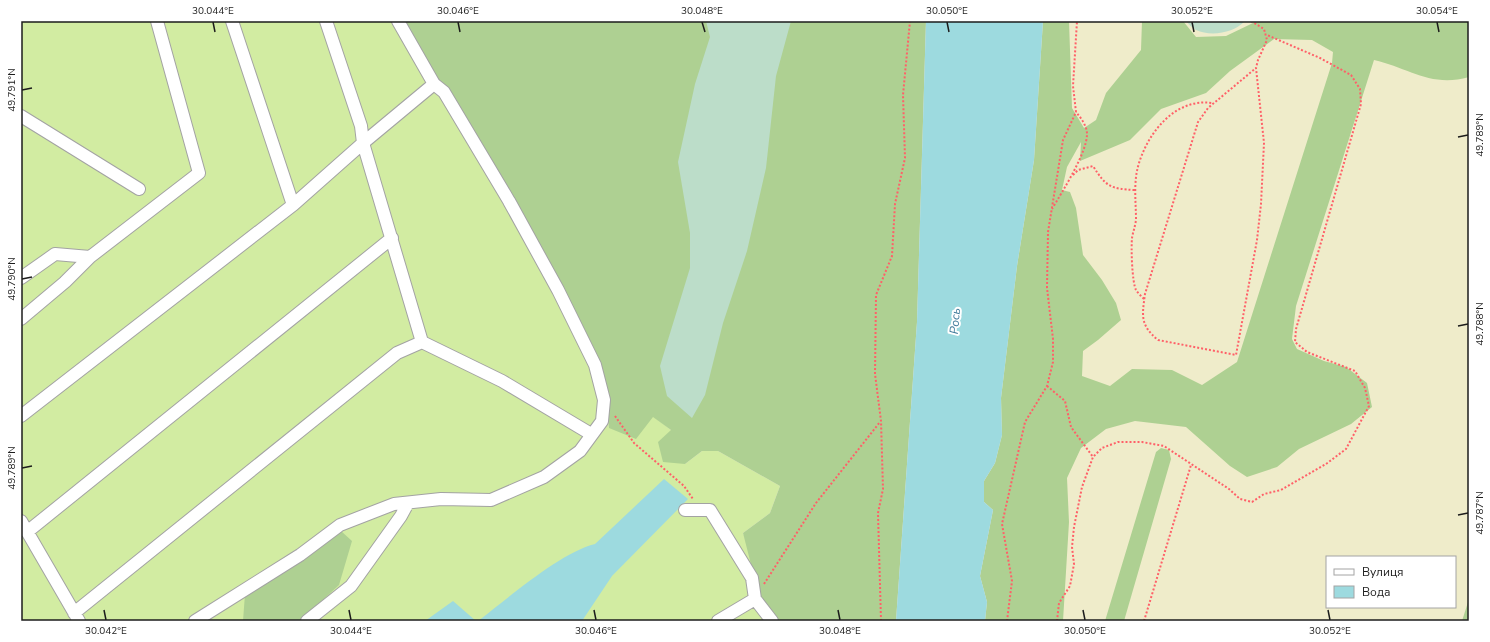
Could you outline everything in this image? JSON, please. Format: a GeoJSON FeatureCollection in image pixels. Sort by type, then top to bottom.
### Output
{"type":"FeatureCollection","features":[{"type":"Feature","properties":{"kind":"street"},"geometry":{"type":"LineString","coordinates":[[21,319],[65,282],[90,257],[199,173],[157,21]]}},
{"type":"Feature","properties":{"kind":"street"},"geometry":{"type":"LineString","coordinates":[[232,21],[293,205]]}},
{"type":"Feature","properties":{"kind":"street"},"geometry":{"type":"LineString","coordinates":[[326,21],[361,126],[363,143],[422,342],[502,381],[591,434]]}},
{"type":"Feature","properties":{"kind":"street"},"geometry":{"type":"LineString","coordinates":[[195,621],[300,555],[340,525],[394,504],[442,499],[491,500],[544,477],[580,451],[602,421],[604,400],[595,365],[558,290],[509,201],[444,92],[434,84],[398,21]]}},
{"type":"Feature","properties":{"kind":"street"},"geometry":{"type":"LineString","coordinates":[[21,416],[293,205],[363,143],[434,84]]}},
{"type":"Feature","properties":{"kind":"street"},"geometry":{"type":"LineString","coordinates":[[21,116],[139,189]]}},
{"type":"Feature","properties":{"kind":"street"},"geometry":{"type":"LineString","coordinates":[[27,532],[392,238]]}},
{"type":"Feature","properties":{"kind":"street"},"geometry":{"type":"LineString","coordinates":[[21,278],[55,254],[90,257]]}},
{"type":"Feature","properties":{"kind":"street"},"geometry":{"type":"LineString","coordinates":[[21,521],[77,617],[397,353],[422,342]]}},
{"type":"Feature","properties":{"kind":"street"},"geometry":{"type":"LineString","coordinates":[[308,621],[351,586],[401,516],[408,503]]}},
{"type":"Feature","properties":{"kind":"street"},"geometry":{"type":"LineString","coordinates":[[685,510],[710,510],[752,578],[755,599],[772,621]]}},
{"type":"Feature","properties":{"kind":"street"},"geometry":{"type":"LineString","coordinates":[[718,621],[755,599]]}},
{"type":"Feature","properties":{"kind":"path"},"geometry":{"type":"LineString","coordinates":[[881,621],[878,513],[883,489],[881,421],[875,374],[876,295],[892,256],[895,204],[905,158],[903,95],[910,21]]}},
{"type":"Feature","properties":{"kind":"path"},"geometry":{"type":"LineString","coordinates":[[1007,621],[1012,581],[1002,524],[1026,422],[1047,386],[1053,362],[1053,339],[1047,288],[1048,232],[1063,140],[1076,112],[1073,86],[1077,21]]}},
{"type":"Feature","properties":{"kind":"path"},"geometry":{"type":"LineString","coordinates":[[1251,21],[1264,30],[1268,40],[1258,60],[1256,68],[1264,143],[1261,204],[1257,240],[1236,356],[1158,340],[1149,332],[1143,322],[1144,300],[1198,122],[1208,108],[1256,68]]}},
{"type":"Feature","properties":{"kind":"path"},"geometry":{"type":"LineString","coordinates":[[1057,621],[1059,602],[1070,586],[1074,564],[1072,547],[1074,527],[1082,487],[1093,457],[1102,448],[1118,442],[1142,442],[1164,446],[1229,489],[1240,499],[1252,502],[1264,494],[1281,490],[1326,464],[1346,449],[1369,406],[1365,388],[1355,371],[1307,352],[1295,342],[1296,329],[1361,104],[1360,89],[1352,75],[1320,58],[1267,35]]}},
{"type":"Feature","properties":{"kind":"path"},"geometry":{"type":"LineString","coordinates":[[1144,300],[1136,289],[1132,258],[1132,238],[1136,222],[1135,190],[1139,163],[1154,132],[1171,114],[1186,105],[1200,102],[1214,104]]}},
{"type":"Feature","properties":{"kind":"path"},"geometry":{"type":"LineString","coordinates":[[1051,211],[1072,176],[1083,151],[1087,133],[1083,120],[1076,112]]}},
{"type":"Feature","properties":{"kind":"path"},"geometry":{"type":"LineString","coordinates":[[1072,176],[1078,170],[1093,166],[1109,185],[1119,190],[1135,190]]}},
{"type":"Feature","properties":{"kind":"path"},"geometry":{"type":"LineString","coordinates":[[1047,386],[1065,401],[1071,427],[1093,457]]}},
{"type":"Feature","properties":{"kind":"path"},"geometry":{"type":"LineString","coordinates":[[604,400],[634,443],[684,486],[701,510]]}},
{"type":"Feature","properties":{"kind":"path"},"geometry":{"type":"LineString","coordinates":[[755,599],[816,503],[881,421]]}},
{"type":"Feature","properties":{"kind":"path"},"geometry":{"type":"LineString","coordinates":[[1144,621],[1191,465]]}},
{"type":"Feature","properties":{"kind":"shaded area"},"geometry":{"type":"Polygon","coordinates":[[[1043,21],[1469,21],[1469,621],[985,621],[1001,398],[1017,266],[1034,160],[1043,21]]]}},
{"type":"Feature","properties":{"kind":"green space"},"geometry":{"type":"Polygon","coordinates":[[[21,21],[403,21],[602,367],[609,428],[653,416],[671,430],[685,464],[702,451],[718,451],[780,486],[770,513],[743,533],[776,621],[21,621],[21,21]]]}},
{"type":"Feature","properties":{"kind":"green space"},"geometry":{"type":"Polygon","coordinates":[[[403,21],[926,21],[917,322],[896,621],[776,621],[758,592],[743,533],[770,513],[780,486],[718,451],[702,451],[685,464],[663,462],[658,442],[671,430],[653,417],[636,439],[609,428],[602,367],[403,21]]]}},
{"type":"Feature","properties":{"kind":"green space"},"geometry":{"type":"Polygon","coordinates":[[[706,21],[791,21],[776,76],[766,168],[747,251],[723,323],[705,395],[692,418],[667,396],[660,366],[690,268],[690,233],[678,162],[695,84],[710,37],[706,21]]]}},
{"type":"Feature","properties":{"kind":"green space"},"geometry":{"type":"Polygon","coordinates":[[[1043,21],[1069,21],[1072,108],[1084,128],[1096,120],[1106,93],[1141,50],[1142,21],[1183,21],[1196,37],[1226,36],[1253,23],[1254,21],[1469,21],[1469,77],[1455,80],[1431,79],[1387,63],[1374,60],[1296,306],[1292,339],[1297,349],[1324,361],[1346,367],[1367,383],[1372,407],[1351,424],[1299,449],[1277,467],[1247,477],[1230,466],[1186,427],[1135,421],[1106,429],[1081,448],[1067,478],[1069,522],[1063,621],[985,621],[987,602],[980,576],[993,510],[984,502],[984,481],[995,463],[1002,435],[1001,398],[1017,266],[1034,160],[1043,21]],[[1274,39],[1230,71],[1206,93],[1161,109],[1130,140],[1080,161],[1081,142],[1067,167],[1062,190],[1070,192],[1076,208],[1083,255],[1102,280],[1116,303],[1121,320],[1083,351],[1082,376],[1110,386],[1132,369],[1172,370],[1202,385],[1237,362],[1332,63],[1333,52],[1312,40],[1274,39]]]}},
{"type":"Feature","properties":{"kind":"green space"},"geometry":{"type":"Polygon","coordinates":[[[1186,21],[1245,21],[1229,31],[1222,33],[1208,33],[1196,30],[1186,21]]]}},
{"type":"Feature","properties":{"kind":"green space"},"geometry":{"type":"Polygon","coordinates":[[[1161,448],[1169,450],[1171,459],[1124,621],[1105,621],[1156,452],[1161,448]]]}},
{"type":"Feature","properties":{"kind":"green space"},"geometry":{"type":"Polygon","coordinates":[[[341,531],[352,541],[339,585],[300,621],[243,621],[245,594],[341,531]]]}},
{"type":"Feature","properties":{"kind":"green space"},"geometry":{"type":"Polygon","coordinates":[[[1469,599],[1469,621],[1462,621],[1469,599]]]}},
{"type":"Feature","properties":{"kind":"water","name":"Рось"},"geometry":{"type":"Polygon","coordinates":[[[926,21],[1043,21],[1034,160],[1017,266],[1001,398],[1002,435],[995,463],[984,481],[984,502],[993,510],[980,576],[987,602],[985,621],[896,621],[917,322],[926,21]]]}},
{"type":"Feature","properties":{"kind":"water"},"geometry":{"type":"Polygon","coordinates":[[[664,479],[688,499],[612,576],[582,621],[478,621],[535,577],[566,556],[595,544],[664,479]]]}},
{"type":"Feature","properties":{"kind":"water"},"geometry":{"type":"Polygon","coordinates":[[[453,601],[476,621],[425,621],[453,601]]]}}]}
